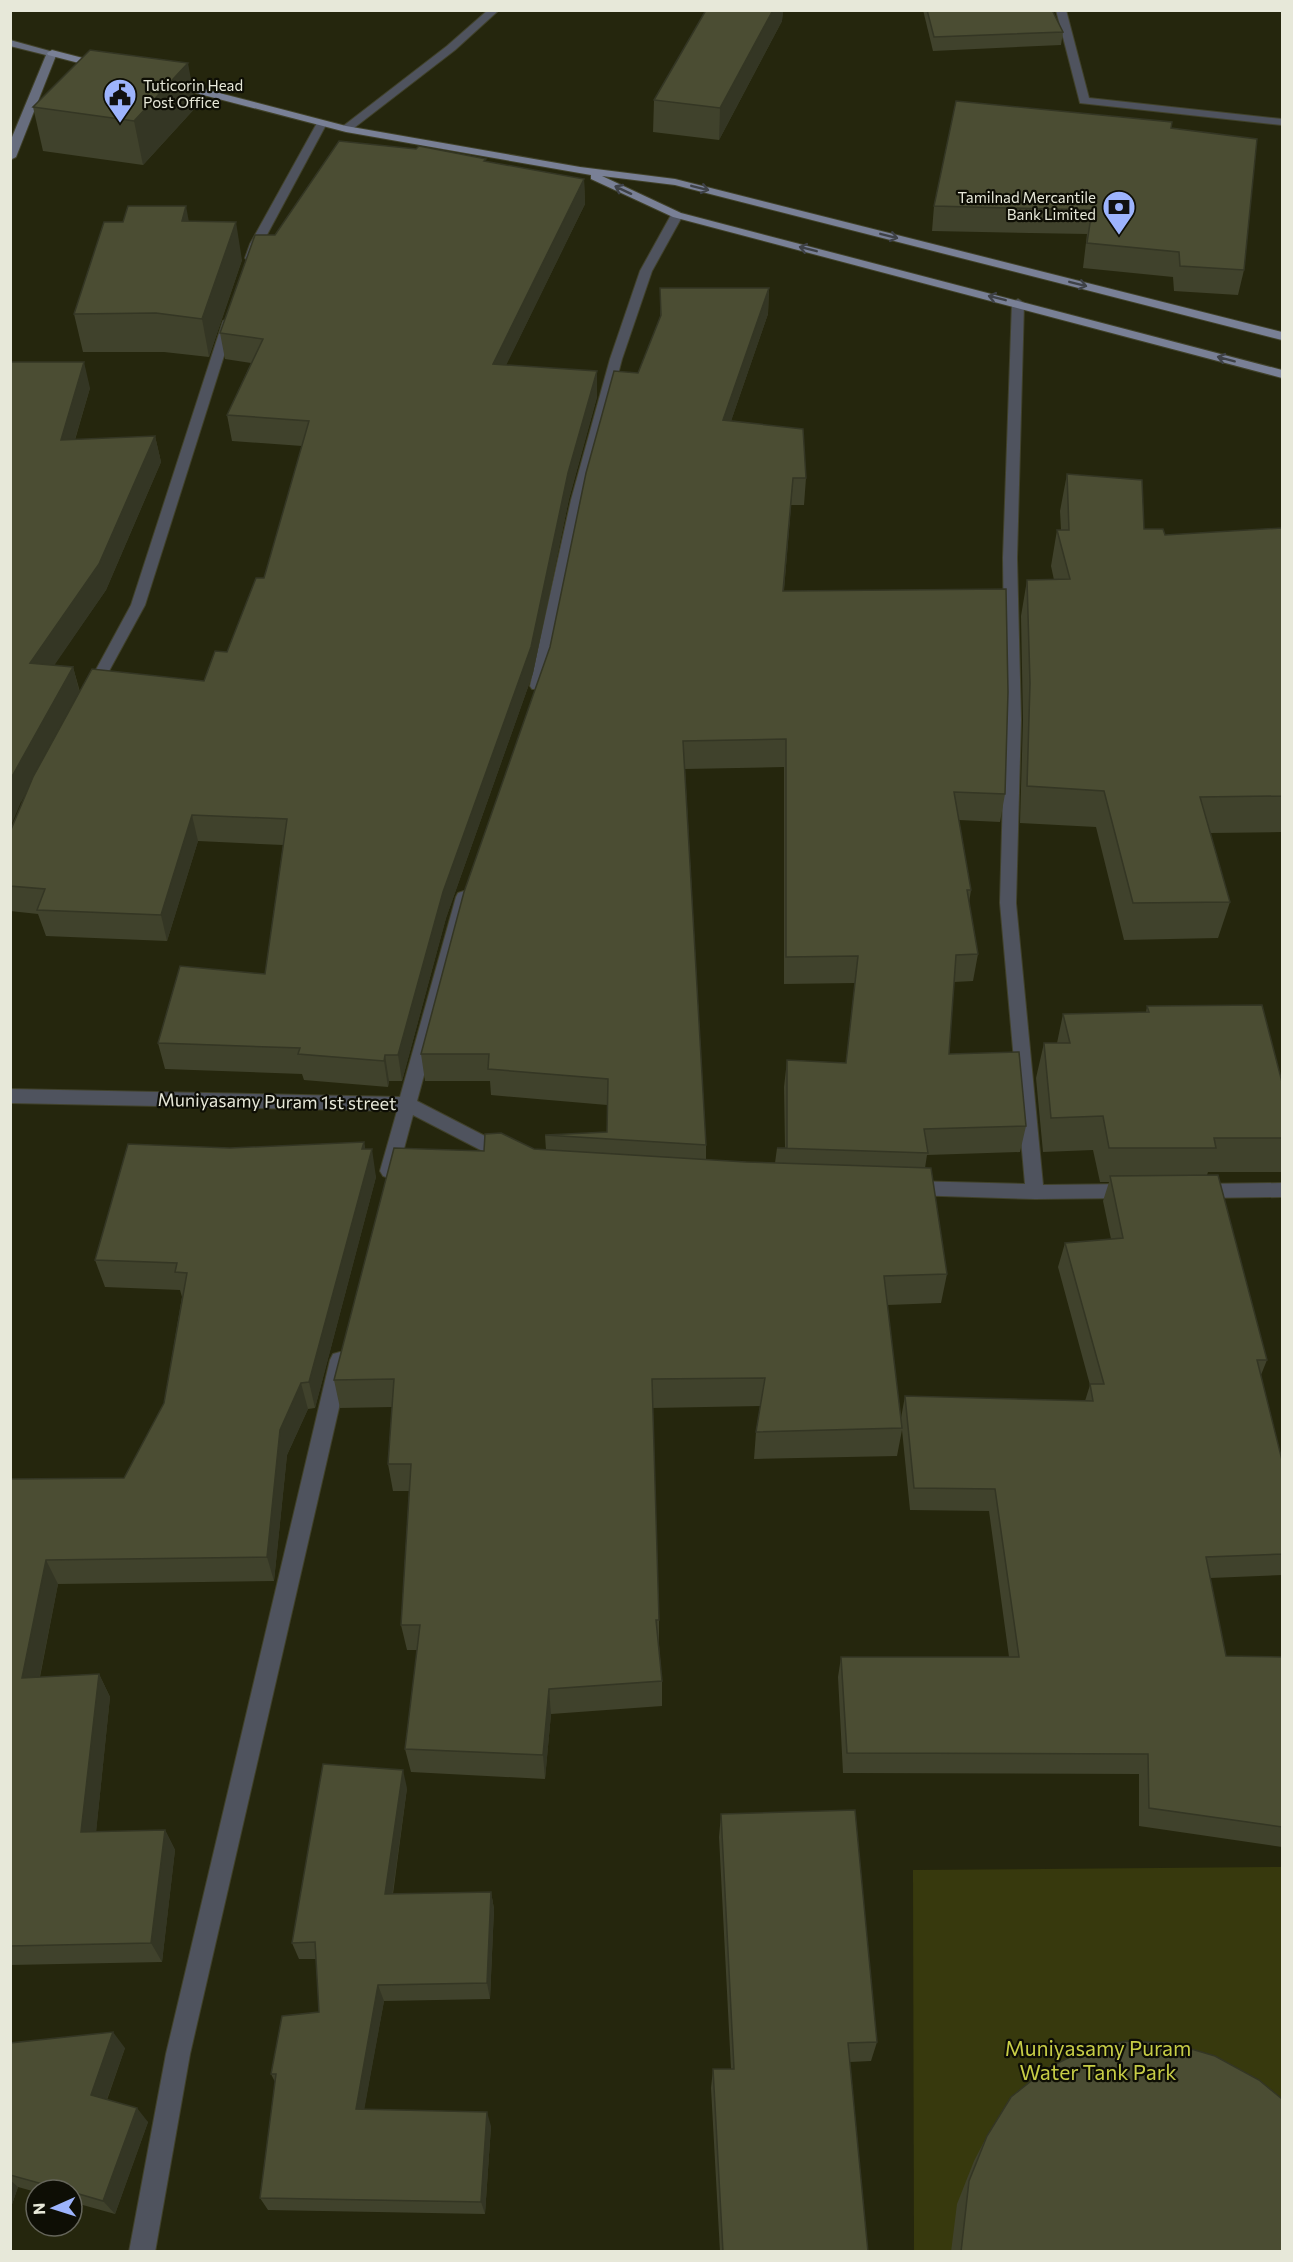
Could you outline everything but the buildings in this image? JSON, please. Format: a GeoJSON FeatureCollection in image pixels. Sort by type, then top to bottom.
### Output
{"type":"FeatureCollection","features":[{"type":"Feature","properties":{"kind":"main road"},"geometry":{"type":"LineString","coordinates":[[10,43],[119,70]]}},
{"type":"Feature","properties":{"kind":"main road"},"geometry":{"type":"LineString","coordinates":[[10,157],[52,52]]}},
{"type":"Feature","properties":{"kind":"main road"},"geometry":{"type":"LineString","coordinates":[[153,79],[346,129],[580,170],[675,182],[1282,336]]}},
{"type":"Feature","properties":{"kind":"main road"},"geometry":{"type":"LineString","coordinates":[[580,170],[677,215],[1282,374]]}},
{"type":"Feature","properties":{"kind":"street"},"geometry":{"type":"LineString","coordinates":[[346,129],[451,48],[494,10]]}},
{"type":"Feature","properties":{"kind":"street"},"geometry":{"type":"LineString","coordinates":[[1060,10],[1084,101],[1282,122]]}},
{"type":"Feature","properties":{"kind":"street"},"geometry":{"type":"LineString","coordinates":[[245,276],[256,244],[322,123]]}},
{"type":"Feature","properties":{"kind":"street"},"geometry":{"type":"LineString","coordinates":[[534,697],[542,674],[578,501],[616,359],[646,271],[677,215]]}},
{"type":"Feature","properties":{"kind":"street"},"geometry":{"type":"LineString","coordinates":[[1018,303],[1010,558],[1013,720],[1008,903],[1035,1192]]}},
{"type":"Feature","properties":{"kind":"street"},"geometry":{"type":"LineString","coordinates":[[87,699],[138,605],[197,415],[234,308]]}},
{"type":"Feature","properties":{"kind":"street"},"geometry":{"type":"LineString","coordinates":[[383,1195],[456,920],[468,886]]}},
{"type":"Feature","properties":{"kind":"street","name":"Muniyasamy Puram 1st street"},"geometry":{"type":"LineString","coordinates":[[10,1096],[406,1104],[526,1165]]}},
{"type":"Feature","properties":{"kind":"street"},"geometry":{"type":"LineString","coordinates":[[887,1187],[1035,1192],[1141,1191]]}},
{"type":"Feature","properties":{"kind":"street"},"geometry":{"type":"LineString","coordinates":[[1176,1191],[1282,1190]]}},
{"type":"Feature","properties":{"kind":"street"},"geometry":{"type":"LineString","coordinates":[[142,2252],[178,2054],[321,1435],[345,1343]]}},
{"type":"Feature","properties":{"kind":"green space","name":"Muniyasamy Puram Water Tank Park"},"geometry":{"type":"Polygon","coordinates":[[[1282,1867],[1282,2251],[914,2251],[913,1870],[1282,1867]]]}},
{"type":"Feature","properties":{"kind":"place","name":"Tuticorin Head Post Office"},"geometry":{"type":"Point","coordinates":[120,124]}},
{"type":"Feature","properties":{"kind":"place","name":"Tamilnad Mercantile Bank Limited"},"geometry":{"type":"Point","coordinates":[1119,236]}}]}
